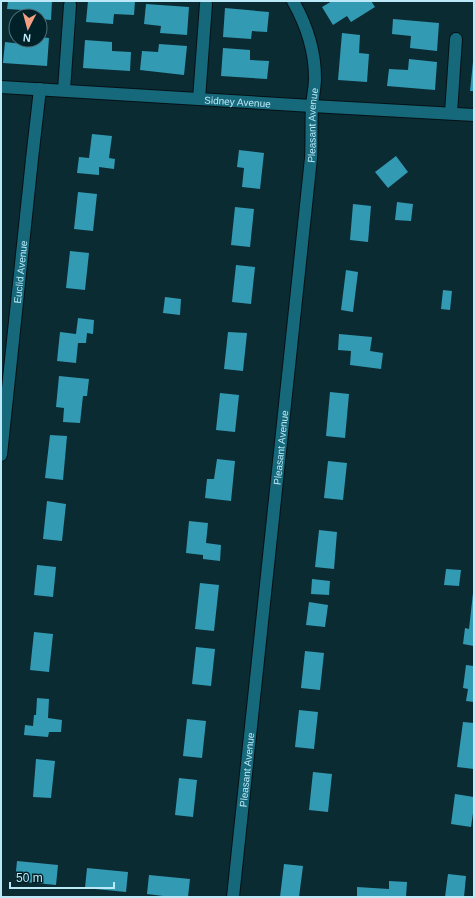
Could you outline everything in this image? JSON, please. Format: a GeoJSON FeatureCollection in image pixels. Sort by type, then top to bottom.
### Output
{"type":"FeatureCollection","features":[{"type":"Feature","properties":{"kind":"street","name":"Pleasant Avenue"},"geometry":{"type":"LineString","coordinates":[[233,897],[311,158],[312,106],[315,78],[313,56],[306,28],[293,1]]}},
{"type":"Feature","properties":{"kind":"street"},"geometry":{"type":"LineString","coordinates":[[199,99],[206,4]]}},
{"type":"Feature","properties":{"kind":"street"},"geometry":{"type":"LineString","coordinates":[[64,90],[70,5]]}},
{"type":"Feature","properties":{"kind":"street"},"geometry":{"type":"LineString","coordinates":[[451,113],[456,39]]}},
{"type":"Feature","properties":{"kind":"street","name":"Sidney Avenue"},"geometry":{"type":"LineString","coordinates":[[1,86],[312,106],[474,114]]}},
{"type":"Feature","properties":{"kind":"street","name":"Euclid Avenue"},"geometry":{"type":"LineString","coordinates":[[1,455],[40,89]]}},
{"type":"Feature","properties":{"kind":"building"},"geometry":{"type":"Polygon","coordinates":[[[8,1],[52,1],[51,20],[48,20],[48,8],[7,9],[8,1]]]}},
{"type":"Feature","properties":{"kind":"building"},"geometry":{"type":"Polygon","coordinates":[[[88,1],[135,1],[134,15],[114,14],[113,24],[86,22],[88,1]]]}},
{"type":"Feature","properties":{"kind":"building"},"geometry":{"type":"Polygon","coordinates":[[[332,1],[371,1],[375,7],[351,22],[347,16],[333,25],[322,7],[332,1]]]}},
{"type":"Feature","properties":{"kind":"building"},"geometry":{"type":"Polygon","coordinates":[[[146,4],[189,7],[187,35],[160,33],[161,26],[144,24],[146,4]]]}},
{"type":"Feature","properties":{"kind":"building"},"geometry":{"type":"Polygon","coordinates":[[[225,8],[269,12],[267,32],[252,31],[251,39],[223,37],[225,8]]]}},
{"type":"Feature","properties":{"kind":"building"},"geometry":{"type":"Polygon","coordinates":[[[393,19],[439,23],[437,51],[410,48],[411,36],[392,34],[393,19]]]}},
{"type":"Feature","properties":{"kind":"building"},"geometry":{"type":"Polygon","coordinates":[[[342,33],[360,35],[359,53],[369,54],[367,82],[338,80],[342,33]]]}},
{"type":"Feature","properties":{"kind":"building"},"geometry":{"type":"Polygon","coordinates":[[[49,38],[47,66],[3,63],[5,42],[8,42],[8,48],[48,48],[49,38]]]}},
{"type":"Feature","properties":{"kind":"building"},"geometry":{"type":"Polygon","coordinates":[[[85,40],[112,42],[112,51],[131,52],[130,71],[83,68],[85,40]]]}},
{"type":"Feature","properties":{"kind":"building"},"geometry":{"type":"Polygon","coordinates":[[[159,44],[187,46],[184,75],[140,70],[142,51],[158,52],[159,44]]]}},
{"type":"Feature","properties":{"kind":"building"},"geometry":{"type":"Polygon","coordinates":[[[223,48],[250,50],[250,60],[269,61],[267,79],[221,76],[223,48]]]}},
{"type":"Feature","properties":{"kind":"building"},"geometry":{"type":"Polygon","coordinates":[[[409,59],[437,62],[435,90],[387,86],[389,69],[408,70],[409,59]]]}},
{"type":"Feature","properties":{"kind":"building"},"geometry":{"type":"Polygon","coordinates":[[[473,62],[474,91],[470,91],[473,62]]]}},
{"type":"Feature","properties":{"kind":"building"},"geometry":{"type":"Polygon","coordinates":[[[92,134],[112,136],[109,158],[115,159],[114,169],[99,167],[99,175],[77,173],[79,157],[89,158],[92,134]]]}},
{"type":"Feature","properties":{"kind":"building"},"geometry":{"type":"Polygon","coordinates":[[[239,150],[264,153],[260,189],[242,187],[244,168],[237,167],[239,150]]]}},
{"type":"Feature","properties":{"kind":"building"},"geometry":{"type":"Polygon","coordinates":[[[396,156],[408,172],[388,188],[375,172],[396,156]]]}},
{"type":"Feature","properties":{"kind":"building"},"geometry":{"type":"Polygon","coordinates":[[[78,192],[97,194],[93,231],[74,229],[78,192]]]}},
{"type":"Feature","properties":{"kind":"building"},"geometry":{"type":"Polygon","coordinates":[[[397,202],[413,204],[411,221],[395,220],[397,202]]]}},
{"type":"Feature","properties":{"kind":"building"},"geometry":{"type":"Polygon","coordinates":[[[353,204],[371,206],[368,242],[350,240],[353,204]]]}},
{"type":"Feature","properties":{"kind":"building"},"geometry":{"type":"Polygon","coordinates":[[[235,207],[254,209],[250,247],[231,245],[235,207]]]}},
{"type":"Feature","properties":{"kind":"building"},"geometry":{"type":"Polygon","coordinates":[[[70,251],[89,253],[85,290],[66,288],[70,251]]]}},
{"type":"Feature","properties":{"kind":"building"},"geometry":{"type":"Polygon","coordinates":[[[236,265],[255,267],[251,304],[232,302],[236,265]]]}},
{"type":"Feature","properties":{"kind":"building"},"geometry":{"type":"Polygon","coordinates":[[[346,270],[358,272],[353,312],[341,310],[346,270]]]}},
{"type":"Feature","properties":{"kind":"building"},"geometry":{"type":"Polygon","coordinates":[[[443,290],[452,291],[450,310],[441,309],[443,290]]]}},
{"type":"Feature","properties":{"kind":"building"},"geometry":{"type":"Polygon","coordinates":[[[165,297],[181,299],[180,315],[163,313],[165,297]]]}},
{"type":"Feature","properties":{"kind":"building"},"geometry":{"type":"Polygon","coordinates":[[[78,318],[94,320],[93,334],[87,333],[86,343],[78,343],[76,363],[57,361],[60,332],[76,334],[78,318]]]}},
{"type":"Feature","properties":{"kind":"building"},"geometry":{"type":"Polygon","coordinates":[[[228,332],[247,333],[243,371],[224,369],[228,332]]]}},
{"type":"Feature","properties":{"kind":"building"},"geometry":{"type":"Polygon","coordinates":[[[339,334],[372,337],[370,351],[383,353],[381,369],[350,365],[351,351],[338,350],[339,334]]]}},
{"type":"Feature","properties":{"kind":"building"},"geometry":{"type":"Polygon","coordinates":[[[59,376],[89,379],[87,396],[83,396],[80,423],[63,422],[64,408],[56,407],[59,376]]]}},
{"type":"Feature","properties":{"kind":"building"},"geometry":{"type":"Polygon","coordinates":[[[330,392],[349,394],[345,438],[326,436],[330,392]]]}},
{"type":"Feature","properties":{"kind":"building"},"geometry":{"type":"Polygon","coordinates":[[[220,393],[239,395],[235,432],[216,430],[220,393]]]}},
{"type":"Feature","properties":{"kind":"building"},"geometry":{"type":"Polygon","coordinates":[[[50,435],[67,436],[63,480],[45,478],[50,435]]]}},
{"type":"Feature","properties":{"kind":"building"},"geometry":{"type":"Polygon","coordinates":[[[217,459],[235,461],[231,501],[205,498],[207,479],[214,479],[217,459]]]}},
{"type":"Feature","properties":{"kind":"building"},"geometry":{"type":"Polygon","coordinates":[[[328,461],[347,463],[343,500],[324,498],[328,461]]]}},
{"type":"Feature","properties":{"kind":"building"},"geometry":{"type":"Polygon","coordinates":[[[47,501],[66,504],[62,541],[43,539],[47,501]]]}},
{"type":"Feature","properties":{"kind":"building"},"geometry":{"type":"Polygon","coordinates":[[[189,521],[208,523],[206,543],[221,545],[220,561],[203,559],[203,555],[186,553],[189,521]]]}},
{"type":"Feature","properties":{"kind":"building"},"geometry":{"type":"Polygon","coordinates":[[[319,530],[337,532],[334,569],[315,567],[319,530]]]}},
{"type":"Feature","properties":{"kind":"building"},"geometry":{"type":"Polygon","coordinates":[[[37,565],[56,567],[53,597],[34,595],[37,565]]]}},
{"type":"Feature","properties":{"kind":"building"},"geometry":{"type":"Polygon","coordinates":[[[446,569],[461,570],[459,586],[444,585],[446,569]]]}},
{"type":"Feature","properties":{"kind":"building"},"geometry":{"type":"Polygon","coordinates":[[[312,579],[330,581],[329,595],[311,594],[312,579]]]}},
{"type":"Feature","properties":{"kind":"building"},"geometry":{"type":"Polygon","coordinates":[[[200,583],[219,585],[214,631],[195,629],[200,583]]]}},
{"type":"Feature","properties":{"kind":"building"},"geometry":{"type":"Polygon","coordinates":[[[473,593],[474,646],[463,644],[465,628],[469,629],[473,593]]]}},
{"type":"Feature","properties":{"kind":"building"},"geometry":{"type":"Polygon","coordinates":[[[309,602],[328,605],[325,627],[306,625],[309,602]]]}},
{"type":"Feature","properties":{"kind":"building"},"geometry":{"type":"Polygon","coordinates":[[[34,632],[53,634],[49,672],[30,670],[34,632]]]}},
{"type":"Feature","properties":{"kind":"building"},"geometry":{"type":"Polygon","coordinates":[[[196,647],[215,649],[211,686],[192,684],[196,647]]]}},
{"type":"Feature","properties":{"kind":"building"},"geometry":{"type":"Polygon","coordinates":[[[305,651],[324,653],[320,690],[301,688],[305,651]]]}},
{"type":"Feature","properties":{"kind":"building"},"geometry":{"type":"Polygon","coordinates":[[[466,665],[474,666],[474,702],[466,701],[468,689],[463,688],[466,665]]]}},
{"type":"Feature","properties":{"kind":"building"},"geometry":{"type":"Polygon","coordinates":[[[37,698],[49,699],[48,718],[62,720],[61,732],[49,732],[48,737],[24,735],[25,725],[33,726],[34,715],[36,715],[37,698]]]}},
{"type":"Feature","properties":{"kind":"building"},"geometry":{"type":"Polygon","coordinates":[[[299,710],[318,712],[314,749],[295,747],[299,710]]]}},
{"type":"Feature","properties":{"kind":"building"},"geometry":{"type":"Polygon","coordinates":[[[187,719],[206,721],[202,758],[183,756],[187,719]]]}},
{"type":"Feature","properties":{"kind":"building"},"geometry":{"type":"Polygon","coordinates":[[[463,722],[474,723],[474,769],[457,767],[463,722]]]}},
{"type":"Feature","properties":{"kind":"building"},"geometry":{"type":"Polygon","coordinates":[[[36,759],[55,761],[51,798],[33,797],[36,759]]]}},
{"type":"Feature","properties":{"kind":"building"},"geometry":{"type":"Polygon","coordinates":[[[313,772],[332,774],[328,812],[309,810],[313,772]]]}},
{"type":"Feature","properties":{"kind":"building"},"geometry":{"type":"Polygon","coordinates":[[[179,778],[197,780],[193,817],[175,815],[179,778]]]}},
{"type":"Feature","properties":{"kind":"building"},"geometry":{"type":"Polygon","coordinates":[[[455,794],[474,797],[471,827],[451,824],[455,794]]]}},
{"type":"Feature","properties":{"kind":"building"},"geometry":{"type":"Polygon","coordinates":[[[17,861],[58,865],[56,885],[15,881],[17,861]]]}},
{"type":"Feature","properties":{"kind":"building"},"geometry":{"type":"Polygon","coordinates":[[[284,864],[303,866],[299,897],[280,897],[284,864]]]}},
{"type":"Feature","properties":{"kind":"building"},"geometry":{"type":"Polygon","coordinates":[[[87,868],[128,872],[126,892],[85,888],[87,868]]]}},
{"type":"Feature","properties":{"kind":"building"},"geometry":{"type":"Polygon","coordinates":[[[448,874],[466,876],[464,897],[445,897],[448,874]]]}},
{"type":"Feature","properties":{"kind":"building"},"geometry":{"type":"Polygon","coordinates":[[[149,875],[190,879],[188,897],[171,897],[147,894],[149,875]]]}},
{"type":"Feature","properties":{"kind":"building"},"geometry":{"type":"Polygon","coordinates":[[[389,881],[407,882],[406,897],[357,897],[357,887],[389,889],[389,881]]]}}]}
